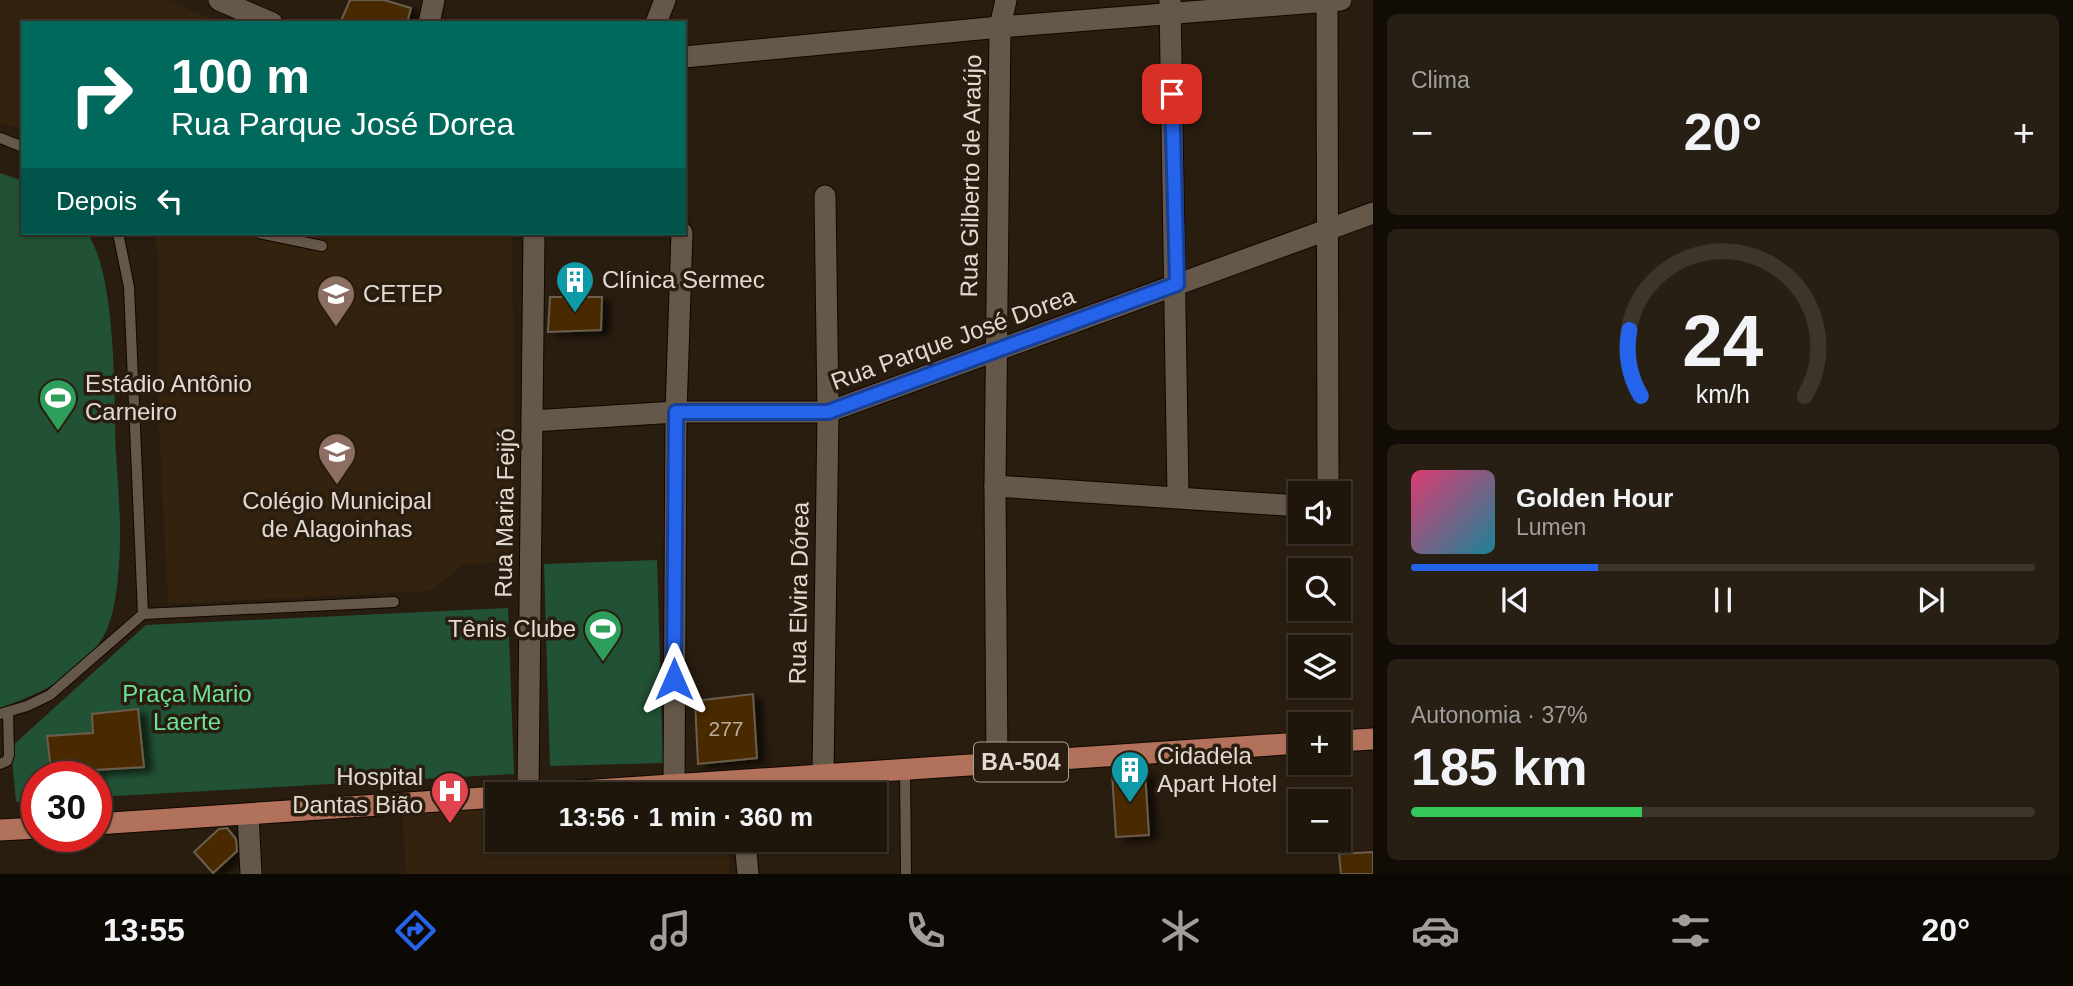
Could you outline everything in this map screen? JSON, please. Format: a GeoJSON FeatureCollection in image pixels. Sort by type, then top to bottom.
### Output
{"type":"FeatureCollection","features":[{"type":"Feature","properties":{"kind":"main road"},"geometry":{"type":"LineString","coordinates":[[1351,740],[1373,739]]}},
{"type":"Feature","properties":{"kind":"main road","name":"BA-504"},"geometry":{"type":"LineString","coordinates":[[778,782],[822,775],[1288,745]]}},
{"type":"Feature","properties":{"kind":"main road"},"geometry":{"type":"LineString","coordinates":[[112,823],[485,798]]}},
{"type":"Feature","properties":{"kind":"main road"},"geometry":{"type":"LineString","coordinates":[[0,831],[21,829]]}},
{"type":"Feature","properties":{"kind":"street"},"geometry":{"type":"LineString","coordinates":[[219,0],[267,21]]}},
{"type":"Feature","properties":{"kind":"street"},"geometry":{"type":"LineString","coordinates":[[429,21],[434,0]]}},
{"type":"Feature","properties":{"kind":"street"},"geometry":{"type":"LineString","coordinates":[[657,21],[665,0]]}},
{"type":"Feature","properties":{"kind":"street","name":"Rua Gilberto de Araújo"},"geometry":{"type":"LineString","coordinates":[[997,764],[995,353],[1000,27],[1006,0]]}},
{"type":"Feature","properties":{"kind":"street"},"geometry":{"type":"LineString","coordinates":[[686,57],[1000,27],[1170,7],[1331,0],[1327,229],[1328,481]]}},
{"type":"Feature","properties":{"kind":"street"},"geometry":{"type":"LineString","coordinates":[[1170,7],[1177,284],[1178,497]]}},
{"type":"Feature","properties":{"kind":"street","name":"Rua Elvira Dórea"},"geometry":{"type":"LineString","coordinates":[[822,775],[828,412],[825,196]]}},
{"type":"Feature","properties":{"kind":"street","name":"Rua Parque José Dorea"},"geometry":{"type":"LineString","coordinates":[[532,421],[676,412],[828,412],[1373,214]]}},
{"type":"Feature","properties":{"kind":"street","name":"Rua Maria Feijó"},"geometry":{"type":"LineString","coordinates":[[528,782],[534,235]]}},
{"type":"Feature","properties":{"kind":"street"},"geometry":{"type":"LineString","coordinates":[[674,782],[676,412],[682,235]]}},
{"type":"Feature","properties":{"kind":"street"},"geometry":{"type":"LineString","coordinates":[[995,486],[1288,505]]}},
{"type":"Feature","properties":{"kind":"street"},"geometry":{"type":"LineString","coordinates":[[248,814],[251,874]]}},
{"type":"Feature","properties":{"kind":"street"},"geometry":{"type":"LineString","coordinates":[[747,852],[748,874]]}},
{"type":"Feature","properties":{"kind":"lane"},"geometry":{"type":"LineString","coordinates":[[0,138],[21,146]]}},
{"type":"Feature","properties":{"kind":"lane"},"geometry":{"type":"LineString","coordinates":[[118,235],[129,287],[143,614]]}},
{"type":"Feature","properties":{"kind":"lane"},"geometry":{"type":"LineString","coordinates":[[269,235],[323,246]]}},
{"type":"Feature","properties":{"kind":"lane"},"geometry":{"type":"LineString","coordinates":[[0,764],[7,761],[9,755],[4,713],[50,695],[143,614],[394,602]]}},
{"type":"Feature","properties":{"kind":"lane"},"geometry":{"type":"LineString","coordinates":[[905,770],[906,874]]}},
{"type":"Feature","properties":{"kind":"shaded area"},"geometry":{"type":"Polygon","coordinates":[[[0,0],[167,0],[218,21],[21,21],[21,128],[0,123],[0,0]]]}},
{"type":"Feature","properties":{"kind":"shaded area"},"geometry":{"type":"Polygon","coordinates":[[[154,235],[512,235],[514,396],[511,561],[463,565],[430,591],[168,604],[158,411],[158,256],[154,235]]]}},
{"type":"Feature","properties":{"kind":"shaded area","name":"Hospital Dantas Bião"},"geometry":{"type":"Polygon","coordinates":[[[485,806],[485,852],[729,852],[730,874],[406,874],[402,811],[485,806]]]}},
{"type":"Feature","properties":{"kind":"green space","name":"Estádio Antônio Carneiro"},"geometry":{"type":"Polygon","coordinates":[[[0,173],[21,180],[21,235],[88,235],[97,252],[104,278],[112,338],[120,537],[113,611],[107,629],[94,650],[58,682],[0,708],[0,173]]]}},
{"type":"Feature","properties":{"kind":"green space","name":"Tênis Clube"},"geometry":{"type":"Polygon","coordinates":[[[657,560],[663,763],[550,766],[544,564],[657,560]]]}},
{"type":"Feature","properties":{"kind":"green space","name":"Praça Mario Laerte"},"geometry":{"type":"Polygon","coordinates":[[[508,608],[514,774],[112,796],[112,761],[21,761],[21,802],[16,802],[11,747],[146,625],[508,608]]]}},
{"type":"Feature","properties":{"kind":"building"},"geometry":{"type":"Polygon","coordinates":[[[350,0],[384,0],[411,8],[408,21],[341,21],[350,0]]]}},
{"type":"Feature","properties":{"kind":"building","name":"Clínica Sermec"},"geometry":{"type":"Polygon","coordinates":[[[550,297],[602,297],[601,330],[548,332],[550,297]]]}},
{"type":"Feature","properties":{"kind":"building"},"geometry":{"type":"Polygon","coordinates":[[[753,694],[757,758],[698,764],[695,701],[753,694]]]}},
{"type":"Feature","properties":{"kind":"building"},"geometry":{"type":"Polygon","coordinates":[[[138,709],[144,767],[112,769],[112,761],[50,761],[47,736],[93,733],[92,714],[138,709]]]}},
{"type":"Feature","properties":{"kind":"building","name":"Cidadela Apart Hotel"},"geometry":{"type":"Polygon","coordinates":[[[1145,771],[1149,835],[1116,837],[1112,773],[1145,771]]]}},
{"type":"Feature","properties":{"kind":"building"},"geometry":{"type":"Polygon","coordinates":[[[227,828],[236,839],[237,851],[213,873],[194,852],[219,829],[227,828]]]}},
{"type":"Feature","properties":{"kind":"building"},"geometry":{"type":"Polygon","coordinates":[[[1373,852],[1373,874],[1341,874],[1339,854],[1373,852]]]}},
{"type":"Feature","properties":{"kind":"place","name":"Clínica Sermec"},"geometry":{"type":"Point","coordinates":[575,314]}},
{"type":"Feature","properties":{"kind":"place","name":"CETEP"},"geometry":{"type":"Point","coordinates":[336,328]}},
{"type":"Feature","properties":{"kind":"place","name":"Estádio Antônio Carneiro"},"geometry":{"type":"Point","coordinates":[58,432]}},
{"type":"Feature","properties":{"kind":"place","name":"Colégio Municipal de Alagoinhas"},"geometry":{"type":"Point","coordinates":[337,486]}},
{"type":"Feature","properties":{"kind":"place","name":"Tênis Clube"},"geometry":{"type":"Point","coordinates":[603,663]}},
{"type":"Feature","properties":{"kind":"place","name":"Cidadela Apart Hotel"},"geometry":{"type":"Point","coordinates":[1130,804]}},
{"type":"Feature","properties":{"kind":"place","name":"Hospital Dantas Bião"},"geometry":{"type":"Point","coordinates":[450,825]}},
{"type":"Feature","properties":{"kind":"route"},"geometry":{"type":"LineString","coordinates":[[674,679],[676,412],[828,412],[995,353],[1177,284],[1172,94]]}}]}
